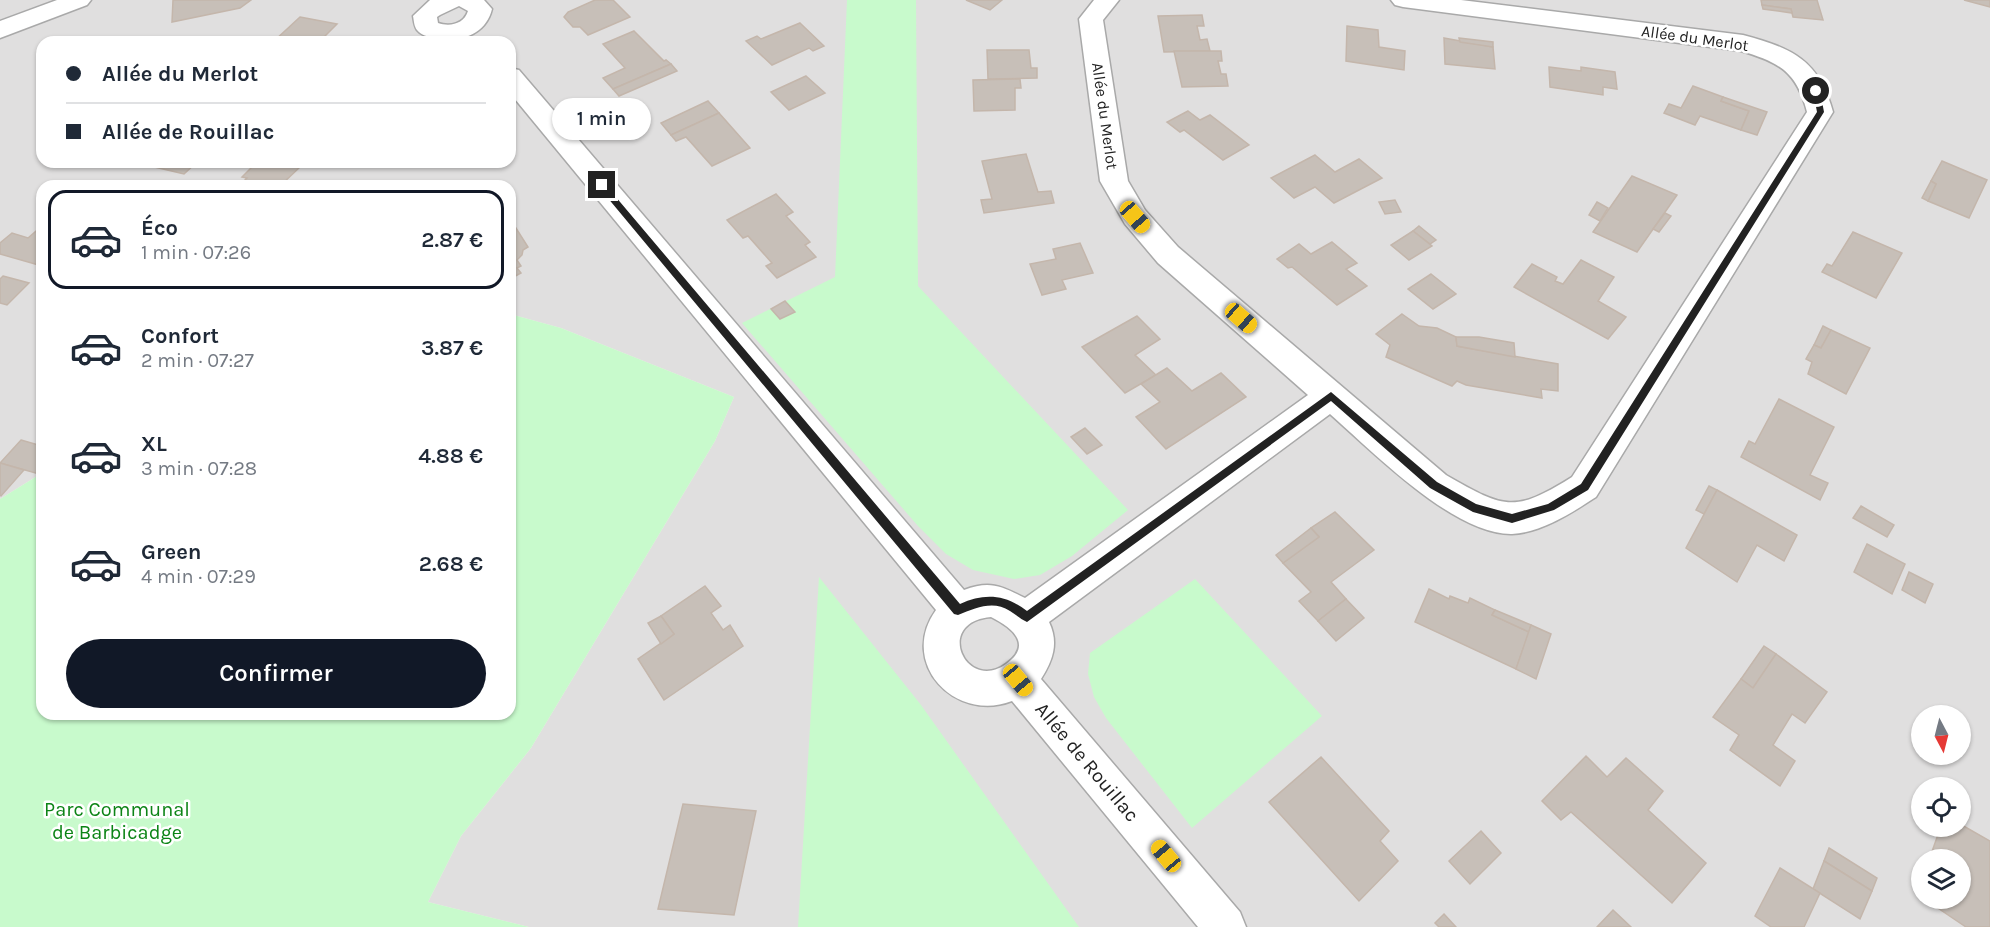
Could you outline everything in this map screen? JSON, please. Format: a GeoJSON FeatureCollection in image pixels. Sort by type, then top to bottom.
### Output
{"type":"FeatureCollection","features":[{"type":"Feature","properties":{"kind":"street"},"geometry":{"type":"LineString","coordinates":[[0,30],[79,0]]}},
{"type":"Feature","properties":{"kind":"street","name":"Allée du Merlot"},"geometry":{"type":"LineString","coordinates":[[1107,0],[1091,19],[1114,181],[1135,217],[1168,255],[1434,485],[1473,508],[1512,519],[1551,507],[1584,487],[1820,112],[1816,91],[1807,75],[1768,50],[1743,43],[1403,0]]}},
{"type":"Feature","properties":{"kind":"street"},"geometry":{"type":"LineString","coordinates":[[516,83],[958,610]]}},
{"type":"Feature","properties":{"kind":"street"},"geometry":{"type":"LineString","coordinates":[[1027,617],[1331,396]]}},
{"type":"Feature","properties":{"kind":"street"},"geometry":{"type":"LineString","coordinates":[[994,600],[1012,606],[1027,617],[1033,627],[1037,650],[1030,667],[1018,680],[1005,687],[990,690],[975,688],[961,682],[943,660],[942,633],[948,621],[958,610],[975,602],[994,600]]}},
{"type":"Feature","properties":{"kind":"street","name":"Allée de Rouillac"},"geometry":{"type":"LineString","coordinates":[[1018,680],[1225,927]]}},
{"type":"Feature","properties":{"kind":"shaded area"},"geometry":{"type":"Polygon","coordinates":[[[0,0],[1990,0],[1990,927],[529,927],[428,902],[461,836],[531,748],[715,441],[734,397],[561,328],[516,316],[516,180],[36,180],[36,477],[0,499],[0,0]]]}},
{"type":"Feature","properties":{"kind":"green space"},"geometry":{"type":"Polygon","coordinates":[[[847,0],[916,0],[918,286],[1128,510],[1072,556],[1040,575],[1014,579],[973,570],[946,554],[918,526],[742,323],[835,277],[847,0]]]}},
{"type":"Feature","properties":{"kind":"green space","name":"Parc Communal de Barbicadge"},"geometry":{"type":"Polygon","coordinates":[[[516,316],[561,328],[734,397],[715,441],[531,748],[461,836],[428,902],[529,927],[0,927],[0,499],[36,477],[36,720],[516,720],[516,316]]]}},
{"type":"Feature","properties":{"kind":"green space"},"geometry":{"type":"Polygon","coordinates":[[[819,577],[921,705],[1079,927],[798,927],[819,577]]]}},
{"type":"Feature","properties":{"kind":"green space"},"geometry":{"type":"Polygon","coordinates":[[[1195,579],[1322,716],[1192,828],[1106,718],[1094,697],[1088,674],[1090,653],[1195,579]]]}},
{"type":"Feature","properties":{"kind":"building"},"geometry":{"type":"Polygon","coordinates":[[[173,0],[251,0],[240,8],[172,22],[173,0]]]}},
{"type":"Feature","properties":{"kind":"building"},"geometry":{"type":"Polygon","coordinates":[[[595,0],[613,0],[630,17],[588,35],[580,27],[573,27],[564,17],[568,12],[595,0]]]}},
{"type":"Feature","properties":{"kind":"building"},"geometry":{"type":"Polygon","coordinates":[[[966,0],[1002,0],[990,10],[966,0]]]}},
{"type":"Feature","properties":{"kind":"building"},"geometry":{"type":"Polygon","coordinates":[[[1761,0],[1817,0],[1823,20],[1793,17],[1791,9],[1762,5],[1761,0]]]}},
{"type":"Feature","properties":{"kind":"building"},"geometry":{"type":"Polygon","coordinates":[[[1964,0],[1990,0],[1990,7],[1964,0]]]}},
{"type":"Feature","properties":{"kind":"building"},"geometry":{"type":"Polygon","coordinates":[[[1762,5],[1791,9],[1792,13],[1763,9],[1762,5]]]}},
{"type":"Feature","properties":{"kind":"building"},"geometry":{"type":"Polygon","coordinates":[[[1202,15],[1204,26],[1197,26],[1200,40],[1207,39],[1210,51],[1164,52],[1158,16],[1202,15]]]}},
{"type":"Feature","properties":{"kind":"building"},"geometry":{"type":"Polygon","coordinates":[[[300,17],[337,24],[325,36],[279,36],[300,17]]]}},
{"type":"Feature","properties":{"kind":"building"},"geometry":{"type":"Polygon","coordinates":[[[800,23],[824,46],[813,51],[809,48],[772,65],[746,41],[757,36],[761,39],[800,23]]]}},
{"type":"Feature","properties":{"kind":"building"},"geometry":{"type":"Polygon","coordinates":[[[1347,26],[1378,30],[1379,47],[1405,51],[1404,70],[1346,61],[1347,26]]]}},
{"type":"Feature","properties":{"kind":"building"},"geometry":{"type":"Polygon","coordinates":[[[634,31],[664,61],[671,64],[613,89],[603,78],[625,68],[603,44],[634,31]]]}},
{"type":"Feature","properties":{"kind":"building"},"geometry":{"type":"Polygon","coordinates":[[[1444,38],[1493,47],[1495,69],[1445,64],[1444,38]]]}},
{"type":"Feature","properties":{"kind":"building"},"geometry":{"type":"Polygon","coordinates":[[[1459,38],[1493,42],[1493,47],[1460,42],[1459,38]]]}},
{"type":"Feature","properties":{"kind":"building"},"geometry":{"type":"Polygon","coordinates":[[[987,50],[1029,50],[1031,68],[1037,68],[1037,78],[988,79],[987,50]]]}},
{"type":"Feature","properties":{"kind":"building"},"geometry":{"type":"Polygon","coordinates":[[[1174,51],[1221,51],[1222,61],[1218,61],[1221,74],[1226,74],[1228,86],[1182,87],[1174,51]]]}},
{"type":"Feature","properties":{"kind":"building"},"geometry":{"type":"Polygon","coordinates":[[[671,64],[677,71],[619,96],[613,89],[671,64]]]}},
{"type":"Feature","properties":{"kind":"building"},"geometry":{"type":"Polygon","coordinates":[[[1549,67],[1581,71],[1581,67],[1615,72],[1617,89],[1603,87],[1603,95],[1550,87],[1549,67]]]}},
{"type":"Feature","properties":{"kind":"building"},"geometry":{"type":"Polygon","coordinates":[[[806,76],[825,93],[789,110],[771,92],[806,76]]]}},
{"type":"Feature","properties":{"kind":"building"},"geometry":{"type":"Polygon","coordinates":[[[1020,79],[1021,88],[1015,88],[1015,110],[974,111],[973,80],[1020,79]]]}},
{"type":"Feature","properties":{"kind":"building"},"geometry":{"type":"Polygon","coordinates":[[[1693,86],[1723,97],[1721,101],[1749,111],[1741,130],[1700,116],[1695,125],[1664,113],[1669,104],[1681,108],[1693,86]]]}},
{"type":"Feature","properties":{"kind":"building"},"geometry":{"type":"Polygon","coordinates":[[[1723,97],[1767,112],[1757,135],[1741,130],[1749,111],[1721,101],[1723,97]]]}},
{"type":"Feature","properties":{"kind":"building"},"geometry":{"type":"Polygon","coordinates":[[[708,101],[719,113],[671,135],[661,123],[708,101]]]}},
{"type":"Feature","properties":{"kind":"building"},"geometry":{"type":"Polygon","coordinates":[[[1188,111],[1200,120],[1210,115],[1249,145],[1223,160],[1184,130],[1180,132],[1167,122],[1188,111]]]}},
{"type":"Feature","properties":{"kind":"building"},"geometry":{"type":"Polygon","coordinates":[[[719,113],[750,148],[712,166],[686,137],[676,141],[671,135],[719,113]]]}},
{"type":"Feature","properties":{"kind":"building"},"geometry":{"type":"Polygon","coordinates":[[[1026,154],[1038,192],[1051,191],[1054,203],[984,213],[981,200],[992,199],[982,161],[1026,154]]]}},
{"type":"Feature","properties":{"kind":"building"},"geometry":{"type":"Polygon","coordinates":[[[1315,155],[1335,172],[1359,159],[1382,178],[1334,203],[1315,187],[1294,198],[1271,178],[1315,155]]]}},
{"type":"Feature","properties":{"kind":"building"},"geometry":{"type":"Polygon","coordinates":[[[1942,161],[1987,180],[1969,218],[1928,201],[1936,184],[1931,181],[1942,161]]]}},
{"type":"Feature","properties":{"kind":"building"},"geometry":{"type":"Polygon","coordinates":[[[158,168],[190,168],[184,174],[158,168]]]}},
{"type":"Feature","properties":{"kind":"building"},"geometry":{"type":"Polygon","coordinates":[[[251,168],[299,168],[286,180],[245,180],[247,178],[242,177],[251,168]]]}},
{"type":"Feature","properties":{"kind":"building"},"geometry":{"type":"Polygon","coordinates":[[[1632,176],[1677,195],[1637,252],[1593,232],[1632,176]]]}},
{"type":"Feature","properties":{"kind":"building"},"geometry":{"type":"Polygon","coordinates":[[[1931,181],[1936,184],[1928,201],[1922,198],[1931,181]]]}},
{"type":"Feature","properties":{"kind":"building"},"geometry":{"type":"Polygon","coordinates":[[[776,194],[793,212],[786,216],[810,242],[805,245],[816,257],[777,278],[766,266],[772,263],[748,236],[743,238],[727,220],[776,194]]]}},
{"type":"Feature","properties":{"kind":"building"},"geometry":{"type":"Polygon","coordinates":[[[1395,200],[1401,212],[1385,214],[1379,202],[1395,200]]]}},
{"type":"Feature","properties":{"kind":"building"},"geometry":{"type":"Polygon","coordinates":[[[1597,202],[1608,208],[1600,221],[1589,215],[1597,202]]]}},
{"type":"Feature","properties":{"kind":"building"},"geometry":{"type":"Polygon","coordinates":[[[1665,213],[1671,216],[1659,232],[1653,229],[1665,213]]]}},
{"type":"Feature","properties":{"kind":"building"},"geometry":{"type":"Polygon","coordinates":[[[1419,226],[1436,240],[1430,244],[1413,231],[1419,226]]]}},
{"type":"Feature","properties":{"kind":"building"},"geometry":{"type":"Polygon","coordinates":[[[516,228],[528,247],[523,250],[517,260],[521,266],[517,268],[521,273],[516,276],[516,228]]]}},
{"type":"Feature","properties":{"kind":"building"},"geometry":{"type":"Polygon","coordinates":[[[36,231],[36,264],[0,254],[0,243],[12,233],[28,238],[36,231]]]}},
{"type":"Feature","properties":{"kind":"building"},"geometry":{"type":"Polygon","coordinates":[[[1413,231],[1432,246],[1409,260],[1391,245],[1413,231]]]}},
{"type":"Feature","properties":{"kind":"building"},"geometry":{"type":"Polygon","coordinates":[[[1853,232],[1902,253],[1876,298],[1822,272],[1827,264],[1832,266],[1853,232]]]}},
{"type":"Feature","properties":{"kind":"building"},"geometry":{"type":"Polygon","coordinates":[[[1332,242],[1357,263],[1346,269],[1367,286],[1337,305],[1292,267],[1288,268],[1277,259],[1299,244],[1311,254],[1332,242]]]}},
{"type":"Feature","properties":{"kind":"building"},"geometry":{"type":"Polygon","coordinates":[[[1080,243],[1093,273],[1062,280],[1066,289],[1042,295],[1030,264],[1056,259],[1053,249],[1080,243]]]}},
{"type":"Feature","properties":{"kind":"building"},"geometry":{"type":"Polygon","coordinates":[[[1581,260],[1614,277],[1598,301],[1626,317],[1608,339],[1514,287],[1532,264],[1557,277],[1555,281],[1563,284],[1581,260]]]}},
{"type":"Feature","properties":{"kind":"building"},"geometry":{"type":"Polygon","coordinates":[[[1431,274],[1456,294],[1433,309],[1408,289],[1431,274]]]}},
{"type":"Feature","properties":{"kind":"building"},"geometry":{"type":"Polygon","coordinates":[[[3,276],[29,283],[7,305],[0,303],[0,279],[3,276]]]}},
{"type":"Feature","properties":{"kind":"building"},"geometry":{"type":"Polygon","coordinates":[[[785,301],[795,312],[780,319],[771,309],[785,301]]]}},
{"type":"Feature","properties":{"kind":"building"},"geometry":{"type":"Polygon","coordinates":[[[1402,314],[1419,326],[1437,328],[1456,337],[1457,346],[1558,364],[1558,391],[1541,389],[1542,398],[1466,385],[1457,381],[1452,386],[1386,357],[1390,345],[1376,334],[1402,314]]]}},
{"type":"Feature","properties":{"kind":"building"},"geometry":{"type":"Polygon","coordinates":[[[1137,316],[1160,339],[1135,355],[1156,375],[1125,393],[1082,347],[1137,316]]]}},
{"type":"Feature","properties":{"kind":"building"},"geometry":{"type":"Polygon","coordinates":[[[1823,326],[1831,330],[1821,348],[1814,345],[1823,326]]]}},
{"type":"Feature","properties":{"kind":"building"},"geometry":{"type":"Polygon","coordinates":[[[1831,330],[1870,348],[1846,394],[1808,374],[1812,362],[1806,359],[1814,345],[1821,348],[1831,330]]]}},
{"type":"Feature","properties":{"kind":"building"},"geometry":{"type":"Polygon","coordinates":[[[1456,337],[1479,337],[1514,343],[1515,357],[1457,346],[1456,337]]]}},
{"type":"Feature","properties":{"kind":"building"},"geometry":{"type":"Polygon","coordinates":[[[1167,368],[1192,391],[1221,373],[1246,397],[1166,449],[1136,417],[1160,402],[1141,384],[1167,368]]]}},
{"type":"Feature","properties":{"kind":"building"},"geometry":{"type":"Polygon","coordinates":[[[1779,399],[1834,427],[1810,475],[1828,483],[1820,500],[1741,457],[1749,441],[1755,444],[1779,399]]]}},
{"type":"Feature","properties":{"kind":"building"},"geometry":{"type":"Polygon","coordinates":[[[1085,428],[1102,445],[1087,454],[1071,437],[1085,428]]]}},
{"type":"Feature","properties":{"kind":"building"},"geometry":{"type":"Polygon","coordinates":[[[21,440],[36,444],[36,473],[0,463],[21,440]]]}},
{"type":"Feature","properties":{"kind":"building"},"geometry":{"type":"Polygon","coordinates":[[[0,463],[24,470],[1,496],[0,495],[0,463]]]}},
{"type":"Feature","properties":{"kind":"building"},"geometry":{"type":"Polygon","coordinates":[[[1709,486],[1717,490],[1704,514],[1696,510],[1709,486]]]}},
{"type":"Feature","properties":{"kind":"building"},"geometry":{"type":"Polygon","coordinates":[[[1717,490],[1797,535],[1784,561],[1757,545],[1737,582],[1686,548],[1717,490]]]}},
{"type":"Feature","properties":{"kind":"building"},"geometry":{"type":"Polygon","coordinates":[[[1861,506],[1894,525],[1887,537],[1853,518],[1861,506]]]}},
{"type":"Feature","properties":{"kind":"building"},"geometry":{"type":"Polygon","coordinates":[[[1335,512],[1374,550],[1331,582],[1346,599],[1318,621],[1299,601],[1311,592],[1283,563],[1319,537],[1311,528],[1335,512]]]}},
{"type":"Feature","properties":{"kind":"building"},"geometry":{"type":"Polygon","coordinates":[[[1311,528],[1319,537],[1283,563],[1276,555],[1311,528]]]}},
{"type":"Feature","properties":{"kind":"building"},"geometry":{"type":"Polygon","coordinates":[[[1867,544],[1905,564],[1892,594],[1854,572],[1867,544]]]}},
{"type":"Feature","properties":{"kind":"building"},"geometry":{"type":"Polygon","coordinates":[[[1909,572],[1933,584],[1925,603],[1902,590],[1909,572]]]}},
{"type":"Feature","properties":{"kind":"building"},"geometry":{"type":"Polygon","coordinates":[[[705,586],[721,606],[711,613],[723,630],[730,625],[743,646],[664,700],[638,659],[674,634],[661,616],[705,586]]]}},
{"type":"Feature","properties":{"kind":"building"},"geometry":{"type":"Polygon","coordinates":[[[1429,589],[1449,599],[1450,596],[1468,603],[1470,598],[1495,610],[1492,615],[1529,632],[1516,669],[1415,622],[1429,589]]]}},
{"type":"Feature","properties":{"kind":"building"},"geometry":{"type":"Polygon","coordinates":[[[1346,599],[1364,618],[1336,641],[1318,621],[1346,599]]]}},
{"type":"Feature","properties":{"kind":"building"},"geometry":{"type":"Polygon","coordinates":[[[1495,610],[1531,625],[1529,632],[1492,615],[1495,610]]]}},
{"type":"Feature","properties":{"kind":"building"},"geometry":{"type":"Polygon","coordinates":[[[661,616],[674,634],[661,644],[648,623],[661,616]]]}},
{"type":"Feature","properties":{"kind":"building"},"geometry":{"type":"Polygon","coordinates":[[[1531,625],[1551,634],[1536,679],[1516,669],[1531,625]]]}},
{"type":"Feature","properties":{"kind":"building"},"geometry":{"type":"Polygon","coordinates":[[[1764,646],[1776,654],[1753,688],[1741,679],[1764,646]]]}},
{"type":"Feature","properties":{"kind":"building"},"geometry":{"type":"Polygon","coordinates":[[[1776,654],[1827,692],[1805,723],[1792,714],[1773,745],[1795,761],[1780,786],[1730,750],[1739,735],[1713,717],[1741,679],[1753,688],[1776,654]]]}},
{"type":"Feature","properties":{"kind":"building"},"geometry":{"type":"Polygon","coordinates":[[[1586,756],[1607,777],[1626,758],[1663,791],[1648,810],[1706,863],[1672,903],[1571,812],[1561,820],[1542,801],[1586,756]]]}},
{"type":"Feature","properties":{"kind":"building"},"geometry":{"type":"Polygon","coordinates":[[[1321,757],[1389,831],[1380,841],[1398,861],[1359,901],[1269,802],[1321,757]]]}},
{"type":"Feature","properties":{"kind":"building"},"geometry":{"type":"Polygon","coordinates":[[[683,804],[756,811],[734,915],[658,909],[683,804]]]}},
{"type":"Feature","properties":{"kind":"building"},"geometry":{"type":"Polygon","coordinates":[[[1971,830],[1990,841],[1990,927],[1966,927],[1939,909],[1971,909],[1971,849],[1933,849],[1937,837],[1971,837],[1971,830]]]}},
{"type":"Feature","properties":{"kind":"building"},"geometry":{"type":"Polygon","coordinates":[[[1481,831],[1501,853],[1470,884],[1449,861],[1481,831]]]}},
{"type":"Feature","properties":{"kind":"building"},"geometry":{"type":"Polygon","coordinates":[[[1829,848],[1877,878],[1872,891],[1824,861],[1829,848]]]}},
{"type":"Feature","properties":{"kind":"building"},"geometry":{"type":"Polygon","coordinates":[[[1824,861],[1872,891],[1860,919],[1813,889],[1824,861]]]}},
{"type":"Feature","properties":{"kind":"building"},"geometry":{"type":"Polygon","coordinates":[[[1780,868],[1820,893],[1804,927],[1771,927],[1755,916],[1780,868]]]}},
{"type":"Feature","properties":{"kind":"building"},"geometry":{"type":"Polygon","coordinates":[[[1613,910],[1631,927],[1597,927],[1613,910]]]}},
{"type":"Feature","properties":{"kind":"building"},"geometry":{"type":"Polygon","coordinates":[[[1444,914],[1456,927],[1439,927],[1435,923],[1444,914]]]}},
{"type":"Feature","properties":{"kind":"route"},"geometry":{"type":"LineString","coordinates":[[602,185],[958,610],[975,602],[994,600],[1012,606],[1027,617],[1331,396],[1434,485],[1473,508],[1512,519],[1551,507],[1584,487],[1820,112],[1816,91]]}}]}
